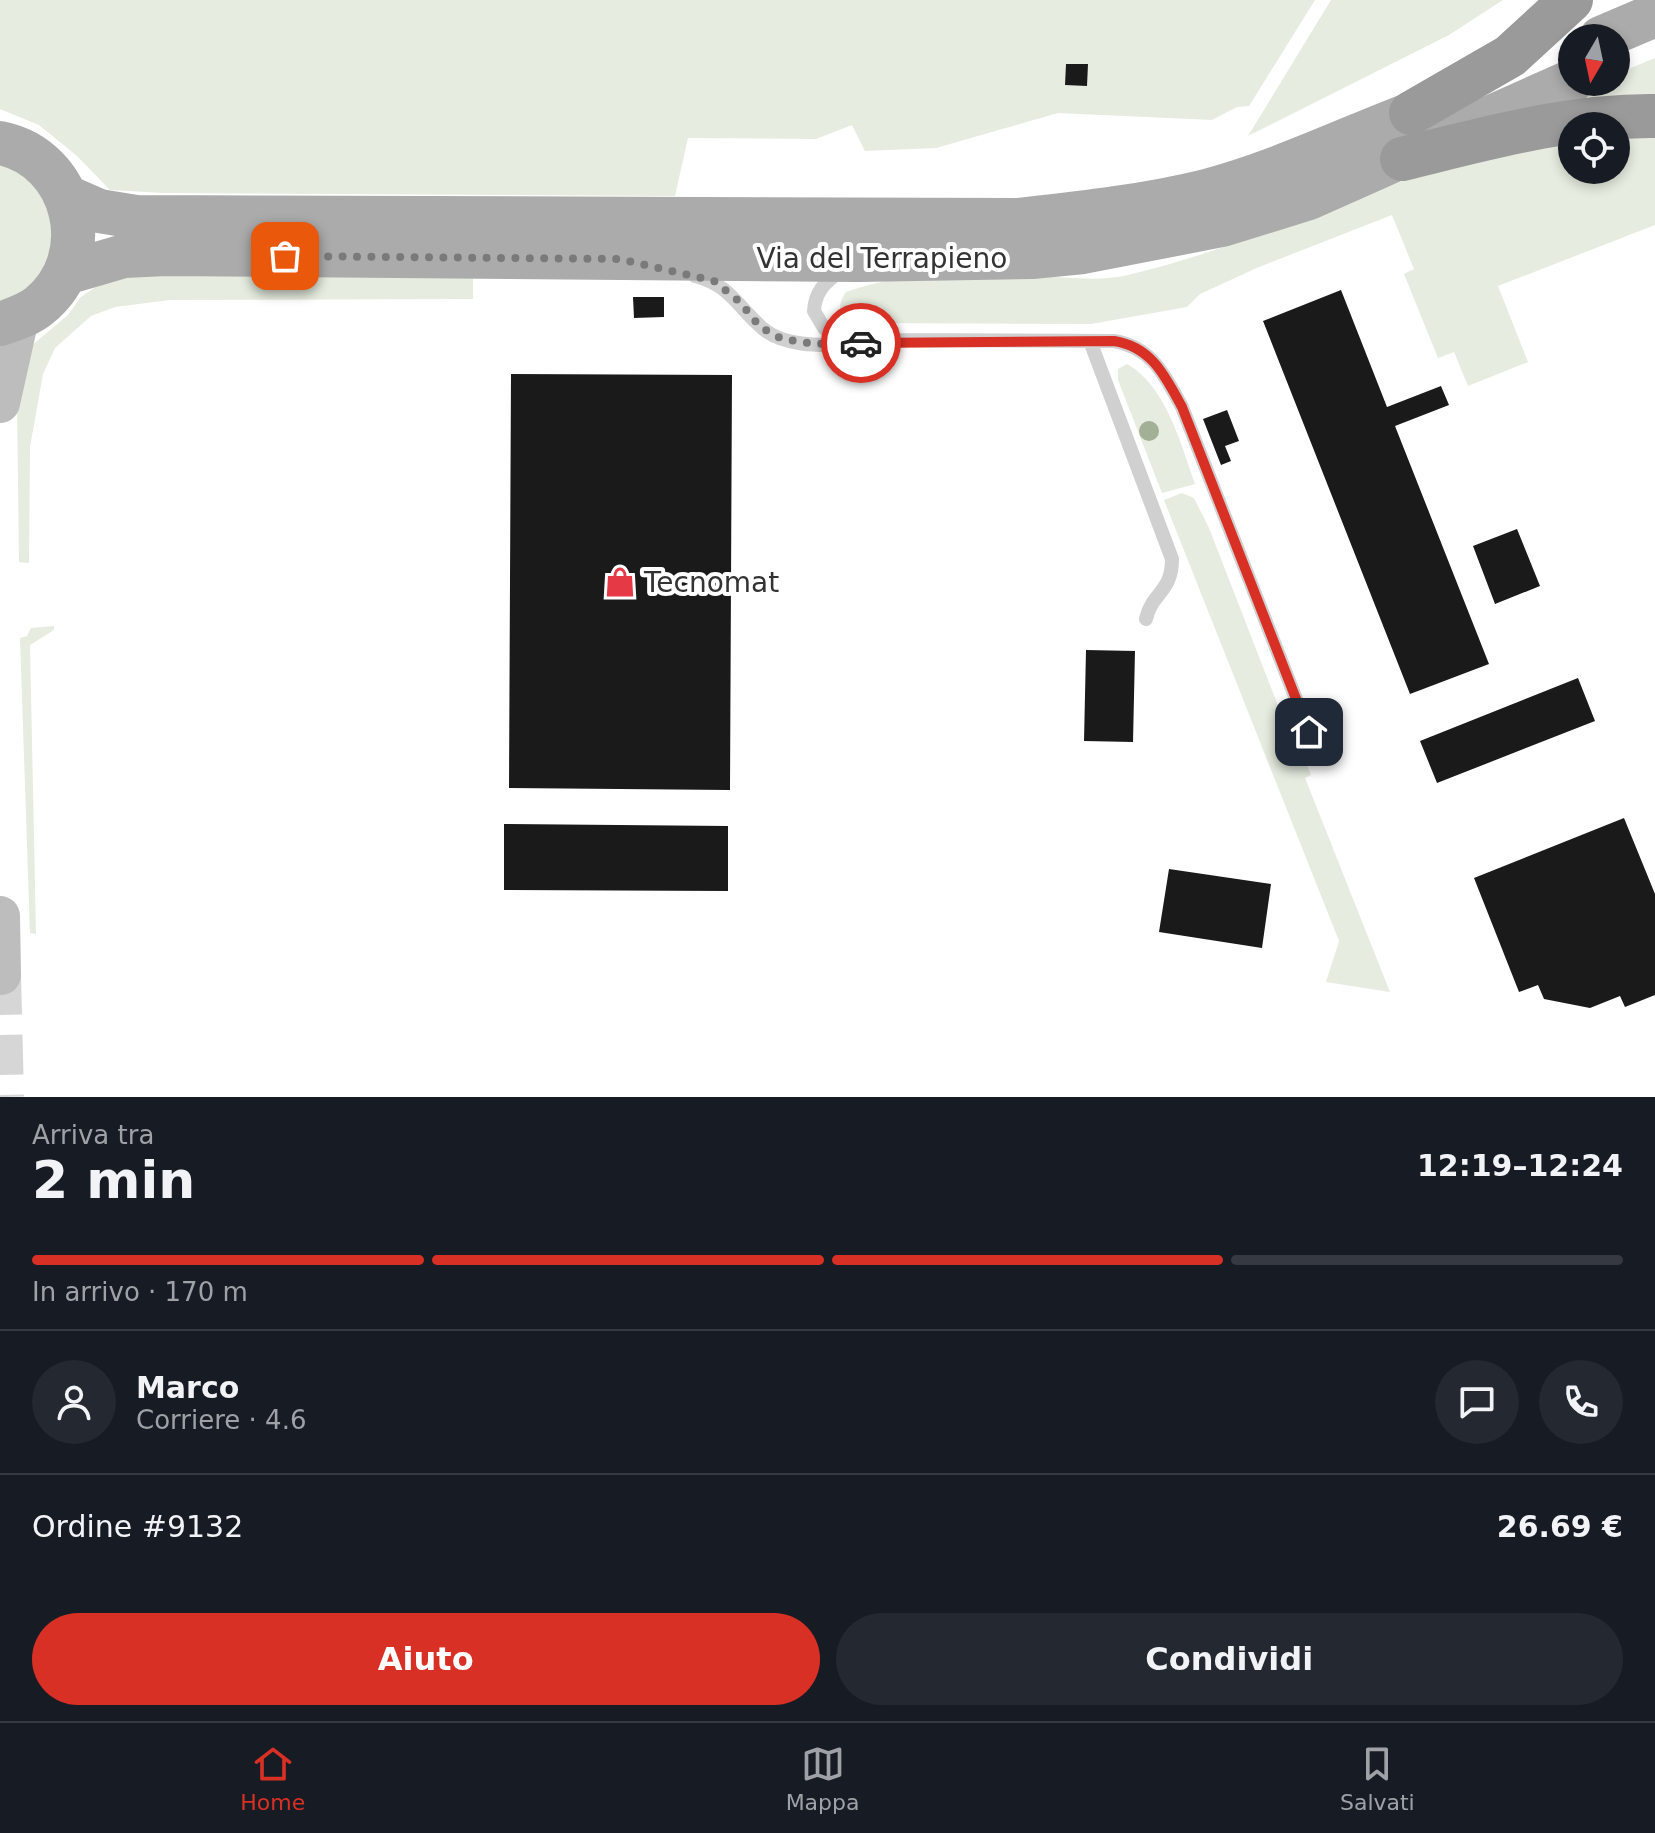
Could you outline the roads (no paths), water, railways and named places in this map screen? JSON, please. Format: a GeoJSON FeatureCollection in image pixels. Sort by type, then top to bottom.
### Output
{"type":"FeatureCollection","features":[{"type":"Feature","properties":{"kind":"highway"},"geometry":{"type":"LineString","coordinates":[[1411,113],[1510,56],[1571,0]]}},
{"type":"Feature","properties":{"kind":"highway"},"geometry":{"type":"LineString","coordinates":[[1402,159],[1565,122],[1623,115],[1655,116]]}},
{"type":"Feature","properties":{"kind":"main road"},"geometry":{"type":"LineString","coordinates":[[1630,26],[1655,15]]}},
{"type":"Feature","properties":{"kind":"main road"},"geometry":{"type":"LineString","coordinates":[[1630,56],[1655,45]]}},
{"type":"Feature","properties":{"kind":"main road","name":"Via del Terrapieno"},"geometry":{"type":"LineString","coordinates":[[67,197],[99,211],[136,217],[1019,220],[1120,208],[1207,190],[1289,164],[1558,57]]}},
{"type":"Feature","properties":{"kind":"main road","name":"Via del Terrapieno"},"geometry":{"type":"LineString","coordinates":[[66,273],[124,256],[166,254],[859,260],[1032,257],[1140,243],[1260,215],[1402,159],[1489,116],[1558,87]]}},
{"type":"Feature","properties":{"kind":"main road"},"geometry":{"type":"LineString","coordinates":[[0,143],[24,152],[42,164],[56,179],[67,197],[74,235],[66,273],[54,291],[38,307],[10,321]]}},
{"type":"Feature","properties":{"kind":"street"},"geometry":{"type":"LineString","coordinates":[[0,403],[10,321]]}},
{"type":"Feature","properties":{"kind":"street"},"geometry":{"type":"LineString","coordinates":[[0,916],[1,975]]}},
{"type":"Feature","properties":{"kind":"lane"},"geometry":{"type":"LineString","coordinates":[[619,259],[714,281],[740,302],[760,327],[782,339],[815,344],[887,340]]}},
{"type":"Feature","properties":{"kind":"lane"},"geometry":{"type":"LineString","coordinates":[[859,260],[827,280],[815,301],[814,311],[824,328],[839,337],[1090,341],[1132,344],[1146,353],[1163,371],[1182,407],[1309,732]]}},
{"type":"Feature","properties":{"kind":"lane"},"geometry":{"type":"LineString","coordinates":[[1090,341],[1172,559],[1172,574],[1165,590],[1148,609],[1146,619]]}},
{"type":"Feature","properties":{"kind":"tunnel"},"geometry":{"type":"LineString","coordinates":[[1,975],[4,1097]]}},
{"type":"Feature","properties":{"kind":"place","name":"Tecnomat"},"geometry":{"type":"Point","coordinates":[620,582]}}]}
